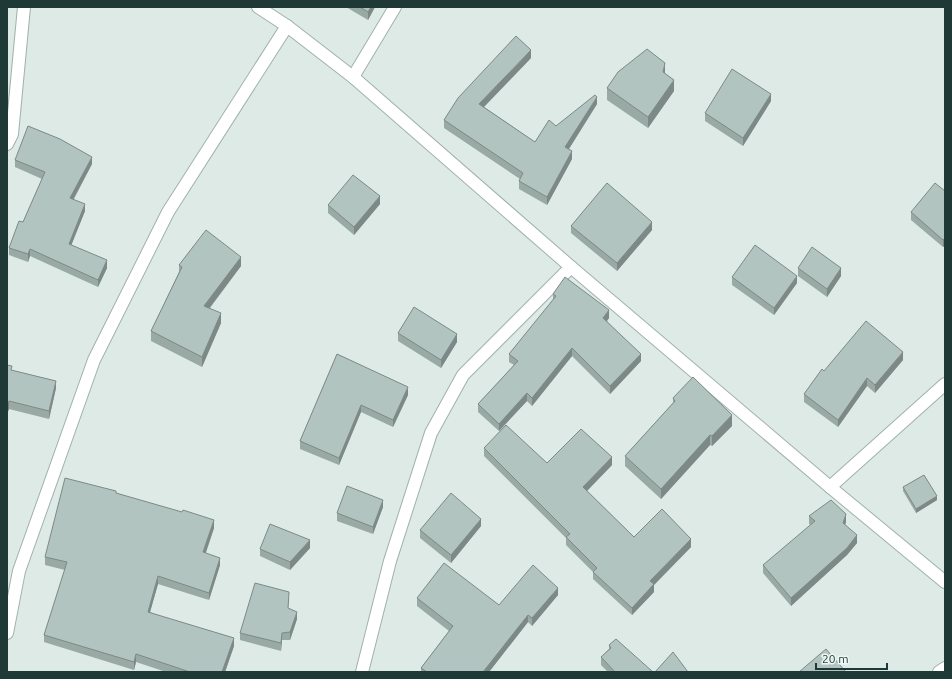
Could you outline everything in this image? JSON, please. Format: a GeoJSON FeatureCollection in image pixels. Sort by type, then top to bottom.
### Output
{"type":"FeatureCollection","features":[{"type":"Feature","properties":{"kind":"street"},"geometry":{"type":"LineString","coordinates":[[7,144],[12,134],[24,7]]}},
{"type":"Feature","properties":{"kind":"street"},"geometry":{"type":"LineString","coordinates":[[258,7],[287,26],[353,77],[571,267],[830,487],[945,582]]}},
{"type":"Feature","properties":{"kind":"street"},"geometry":{"type":"LineString","coordinates":[[353,77],[394,7]]}},
{"type":"Feature","properties":{"kind":"street"},"geometry":{"type":"LineString","coordinates":[[7,633],[19,571],[94,360],[168,212],[287,26]]}},
{"type":"Feature","properties":{"kind":"street"},"geometry":{"type":"LineString","coordinates":[[362,672],[390,561],[431,433],[463,375],[571,267]]}},
{"type":"Feature","properties":{"kind":"street"},"geometry":{"type":"LineString","coordinates":[[830,487],[945,384]]}},
{"type":"Feature","properties":{"kind":"street"},"geometry":{"type":"LineString","coordinates":[[939,672],[945,668]]}},
{"type":"Feature","properties":{"kind":"building"},"geometry":{"type":"Polygon","coordinates":[[[360,7],[371,7],[368,12],[360,7]]]}},
{"type":"Feature","properties":{"kind":"building"},"geometry":{"type":"Polygon","coordinates":[[[516,36],[531,50],[479,104],[535,142],[549,120],[556,126],[595,95],[597,97],[565,147],[572,151],[547,197],[519,181],[523,173],[444,120],[458,98],[516,36]]]}},
{"type":"Feature","properties":{"kind":"building"},"geometry":{"type":"Polygon","coordinates":[[[647,49],[665,63],[663,72],[674,80],[648,117],[607,88],[618,72],[647,49]]]}},
{"type":"Feature","properties":{"kind":"building"},"geometry":{"type":"Polygon","coordinates":[[[732,69],[771,94],[743,138],[705,113],[732,69]]]}},
{"type":"Feature","properties":{"kind":"building"},"geometry":{"type":"Polygon","coordinates":[[[28,126],[60,139],[92,157],[70,198],[85,204],[69,244],[107,260],[98,280],[30,249],[28,254],[9,248],[19,221],[23,222],[45,172],[15,160],[28,126]]]}},
{"type":"Feature","properties":{"kind":"building"},"geometry":{"type":"Polygon","coordinates":[[[353,175],[380,196],[354,227],[328,205],[353,175]]]}},
{"type":"Feature","properties":{"kind":"building"},"geometry":{"type":"Polygon","coordinates":[[[607,183],[652,222],[617,263],[571,226],[607,183]]]}},
{"type":"Feature","properties":{"kind":"building"},"geometry":{"type":"Polygon","coordinates":[[[935,183],[945,191],[945,238],[943,240],[911,212],[935,183]]]}},
{"type":"Feature","properties":{"kind":"building"},"geometry":{"type":"Polygon","coordinates":[[[206,230],[241,257],[204,306],[221,313],[202,357],[151,331],[182,267],[179,265],[206,230]]]}},
{"type":"Feature","properties":{"kind":"building"},"geometry":{"type":"Polygon","coordinates":[[[755,245],[797,276],[774,308],[732,277],[755,245]]]}},
{"type":"Feature","properties":{"kind":"building"},"geometry":{"type":"Polygon","coordinates":[[[812,247],[841,268],[827,289],[798,268],[812,247]]]}},
{"type":"Feature","properties":{"kind":"building"},"geometry":{"type":"Polygon","coordinates":[[[565,277],[609,310],[603,318],[641,354],[610,386],[572,348],[532,398],[527,393],[499,424],[478,404],[518,361],[509,354],[556,296],[553,294],[565,277]]]}},
{"type":"Feature","properties":{"kind":"building"},"geometry":{"type":"Polygon","coordinates":[[[414,307],[457,334],[441,360],[398,333],[414,307]]]}},
{"type":"Feature","properties":{"kind":"building"},"geometry":{"type":"Polygon","coordinates":[[[866,321],[903,352],[875,385],[867,378],[838,420],[804,394],[822,369],[824,371],[866,321]]]}},
{"type":"Feature","properties":{"kind":"building"},"geometry":{"type":"Polygon","coordinates":[[[337,354],[408,387],[393,420],[361,405],[339,458],[300,441],[337,354]]]}},
{"type":"Feature","properties":{"kind":"building"},"geometry":{"type":"Polygon","coordinates":[[[7,365],[12,366],[11,370],[56,381],[49,411],[9,401],[7,406],[7,365]]]}},
{"type":"Feature","properties":{"kind":"building"},"geometry":{"type":"Polygon","coordinates":[[[693,377],[732,415],[712,436],[710,435],[661,489],[625,456],[675,401],[673,398],[693,377]]]}},
{"type":"Feature","properties":{"kind":"building"},"geometry":{"type":"Polygon","coordinates":[[[506,425],[547,463],[581,429],[612,457],[583,487],[634,537],[662,509],[691,539],[650,581],[654,584],[632,608],[593,572],[597,568],[566,537],[570,534],[484,448],[506,425]]]}},
{"type":"Feature","properties":{"kind":"building"},"geometry":{"type":"Polygon","coordinates":[[[924,475],[937,496],[916,509],[903,487],[924,475]]]}},
{"type":"Feature","properties":{"kind":"building"},"geometry":{"type":"Polygon","coordinates":[[[65,478],[116,491],[116,493],[182,512],[183,510],[214,520],[203,552],[220,558],[209,593],[158,576],[148,612],[234,638],[222,672],[190,672],[136,654],[134,662],[44,635],[67,562],[45,557],[65,478]]]}},
{"type":"Feature","properties":{"kind":"building"},"geometry":{"type":"Polygon","coordinates":[[[347,486],[383,500],[373,527],[337,513],[347,486]]]}},
{"type":"Feature","properties":{"kind":"building"},"geometry":{"type":"Polygon","coordinates":[[[451,493],[481,519],[451,555],[420,530],[451,493]]]}},
{"type":"Feature","properties":{"kind":"building"},"geometry":{"type":"Polygon","coordinates":[[[831,500],[846,514],[843,523],[857,535],[847,548],[791,598],[763,565],[815,521],[809,516],[831,500]]]}},
{"type":"Feature","properties":{"kind":"building"},"geometry":{"type":"Polygon","coordinates":[[[270,524],[310,540],[290,562],[260,549],[270,524]]]}},
{"type":"Feature","properties":{"kind":"building"},"geometry":{"type":"Polygon","coordinates":[[[444,563],[499,605],[533,565],[558,588],[532,618],[528,615],[483,672],[427,672],[421,668],[453,626],[417,598],[444,563]]]}},
{"type":"Feature","properties":{"kind":"building"},"geometry":{"type":"Polygon","coordinates":[[[255,583],[289,592],[288,608],[297,612],[290,632],[282,633],[281,643],[240,633],[255,583]]]}},
{"type":"Feature","properties":{"kind":"building"},"geometry":{"type":"Polygon","coordinates":[[[616,639],[653,672],[615,672],[601,657],[611,648],[609,645],[616,639]]]}},
{"type":"Feature","properties":{"kind":"building"},"geometry":{"type":"Polygon","coordinates":[[[826,649],[846,672],[799,672],[826,649]]]}},
{"type":"Feature","properties":{"kind":"building"},"geometry":{"type":"Polygon","coordinates":[[[673,652],[688,672],[655,672],[673,652]]]}}]}
